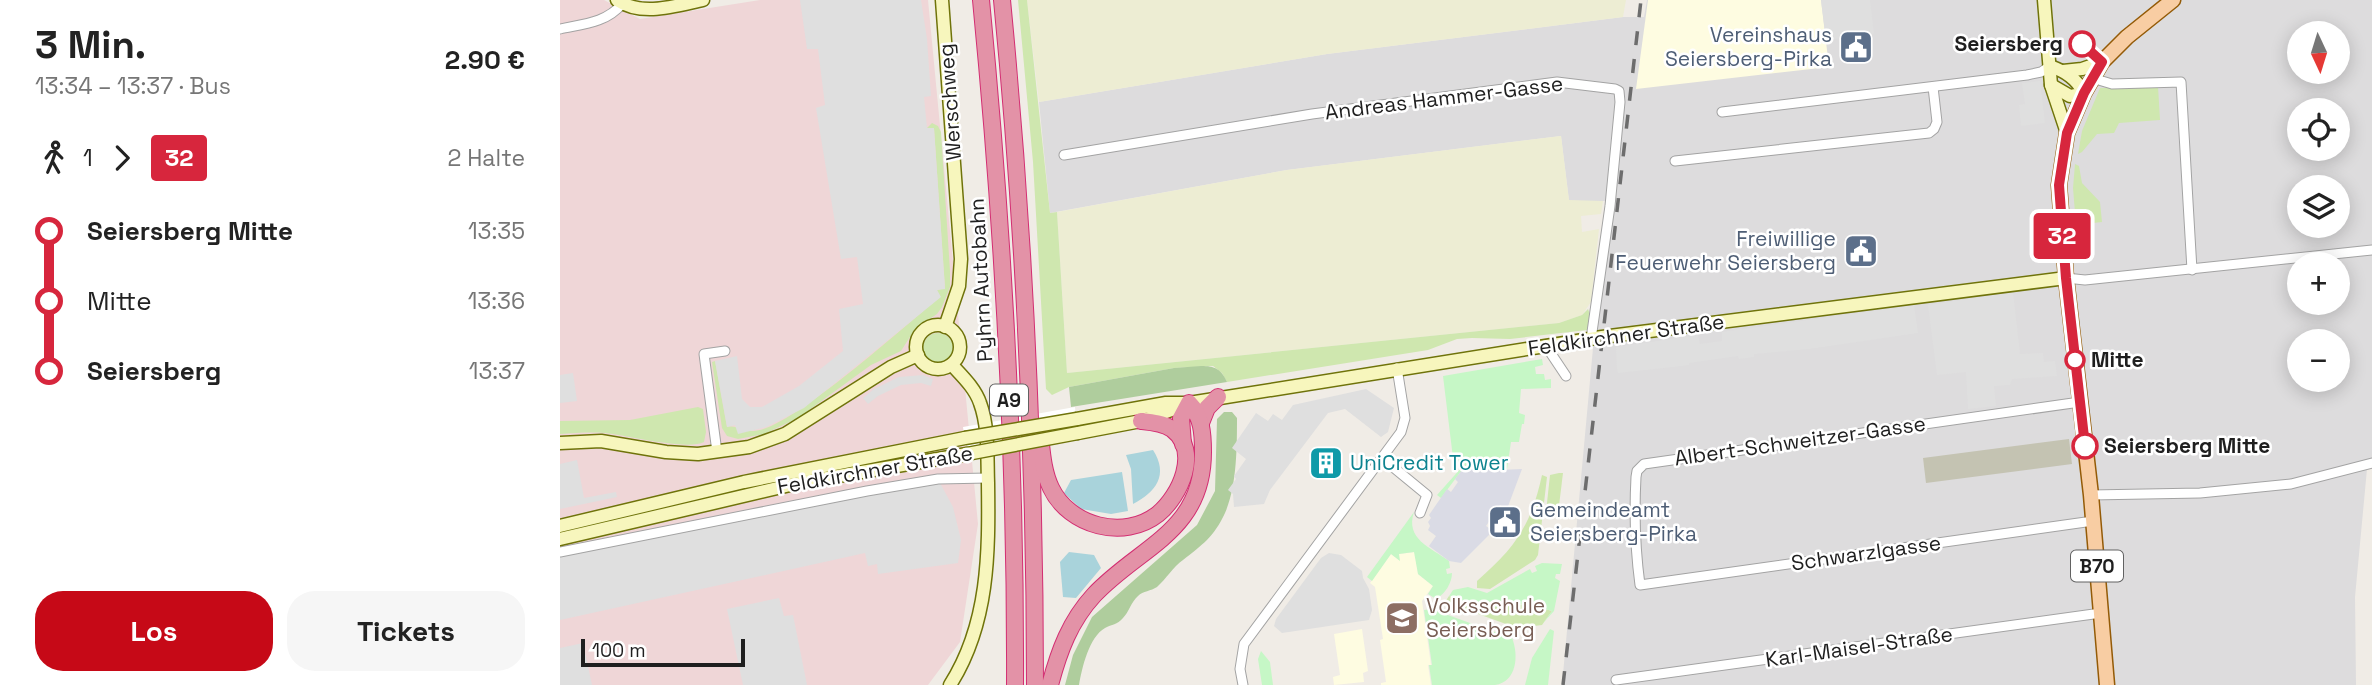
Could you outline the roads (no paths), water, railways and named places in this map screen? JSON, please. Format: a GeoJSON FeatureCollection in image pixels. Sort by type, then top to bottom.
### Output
{"type":"FeatureCollection","features":[{"type":"Feature","properties":{"kind":"highway","name":"Pyhrn Autobahn"},"geometry":{"type":"LineString","coordinates":[[981,0],[992,116],[1010,405],[1015,685]]}},
{"type":"Feature","properties":{"kind":"highway","name":"Pyhrn Autobahn"},"geometry":{"type":"LineString","coordinates":[[1002,0],[1012,113],[1029,404],[1035,685]]}},
{"type":"Feature","properties":{"kind":"highway"},"geometry":{"type":"LineString","coordinates":[[1201,423],[1207,408],[1218,397]]}},
{"type":"Feature","properties":{"kind":"highway"},"geometry":{"type":"LineString","coordinates":[[1029,404],[1039,422],[1043,466],[1051,489],[1062,504],[1089,523],[1118,528],[1134,526],[1159,513],[1176,493],[1186,460],[1181,418],[1189,403],[1197,411],[1201,423],[1203,446],[1202,475],[1191,505],[1165,538],[1095,594],[1076,618],[1062,642],[1050,685]]}},
{"type":"Feature","properties":{"kind":"highway"},"geometry":{"type":"LineString","coordinates":[[1141,421],[1172,429],[1183,444]]}},
{"type":"Feature","properties":{"kind":"main road"},"geometry":{"type":"LineString","coordinates":[[619,2],[640,9],[653,9],[703,0]]}},
{"type":"Feature","properties":{"kind":"main road","name":"Werschweg"},"geometry":{"type":"LineString","coordinates":[[942,0],[961,259],[959,286],[946,327]]}},
{"type":"Feature","properties":{"kind":"main road"},"geometry":{"type":"LineString","coordinates":[[2044,0],[2051,85],[2067,133]]}},
{"type":"Feature","properties":{"kind":"main road","name":"B70"},"geometry":{"type":"LineString","coordinates":[[2107,685],[2091,495],[2066,278],[2059,185],[2067,133],[2092,78],[2102,62],[2127,37],[2173,0]]}},
{"type":"Feature","properties":{"kind":"main road"},"geometry":{"type":"LineString","coordinates":[[2063,71],[2082,69],[2102,62]]}},
{"type":"Feature","properties":{"kind":"main road"},"geometry":{"type":"LineString","coordinates":[[2050,66],[2077,81],[2084,93],[2070,96],[2051,85]]}},
{"type":"Feature","properties":{"kind":"main road","name":"Feldkirchner Straße"},"geometry":{"type":"LineString","coordinates":[[560,539],[803,482],[967,454],[1166,403],[1189,403],[1591,339],[2066,278]]}},
{"type":"Feature","properties":{"kind":"main road"},"geometry":{"type":"LineString","coordinates":[[933,326],[946,327],[954,333],[960,346],[958,356],[952,365],[941,369],[933,368],[925,364],[918,355],[917,343],[923,332],[933,326]]}},
{"type":"Feature","properties":{"kind":"main road"},"geometry":{"type":"LineString","coordinates":[[560,443],[601,441],[676,453],[717,452],[759,444],[785,434],[891,367],[918,355]]}},
{"type":"Feature","properties":{"kind":"main road"},"geometry":{"type":"LineString","coordinates":[[950,685],[974,636],[984,595],[988,521],[984,416],[980,402],[970,386],[952,365]]}},
{"type":"Feature","properties":{"kind":"main road","name":"Feldkirchner Straße"},"geometry":{"type":"LineString","coordinates":[[560,526],[744,482],[965,438],[1141,421],[1189,403]]}},
{"type":"Feature","properties":{"kind":"street"},"geometry":{"type":"LineString","coordinates":[[560,30],[603,20],[615,12],[619,2]]}},
{"type":"Feature","properties":{"kind":"street"},"geometry":{"type":"LineString","coordinates":[[1722,112],[2041,72],[2050,66]]}},
{"type":"Feature","properties":{"kind":"street"},"geometry":{"type":"LineString","coordinates":[[2092,78],[2112,84],[2181,82],[2192,270]]}},
{"type":"Feature","properties":{"kind":"street","name":"Andreas Hammer-Gasse"},"geometry":{"type":"LineString","coordinates":[[1064,155],[1312,114],[1557,82],[1615,89],[1619,91],[1620,103],[1610,206],[1591,339]]}},
{"type":"Feature","properties":{"kind":"street"},"geometry":{"type":"LineString","coordinates":[[1675,161],[1929,133],[1934,130],[1937,122],[1933,87]]}},
{"type":"Feature","properties":{"kind":"street"},"geometry":{"type":"LineString","coordinates":[[2066,278],[2085,280],[2372,250]]}},
{"type":"Feature","properties":{"kind":"street"},"geometry":{"type":"LineString","coordinates":[[1546,346],[1566,376]]}},
{"type":"Feature","properties":{"kind":"street"},"geometry":{"type":"LineString","coordinates":[[717,452],[704,354],[725,351]]}},
{"type":"Feature","properties":{"kind":"street"},"geometry":{"type":"LineString","coordinates":[[1242,685],[1240,669],[1244,644],[1401,432],[1405,418],[1397,368]]}},
{"type":"Feature","properties":{"kind":"street","name":"Albert-Schweitzer-Gasse"},"geometry":{"type":"LineString","coordinates":[[1640,585],[1634,502],[1637,471],[1644,464],[2080,402]]}},
{"type":"Feature","properties":{"kind":"street"},"geometry":{"type":"LineString","coordinates":[[1382,458],[1427,495],[1420,513]]}},
{"type":"Feature","properties":{"kind":"street"},"geometry":{"type":"LineString","coordinates":[[2091,495],[2200,493],[2291,484],[2372,463]]}},
{"type":"Feature","properties":{"kind":"street"},"geometry":{"type":"LineString","coordinates":[[560,552],[867,491],[951,477],[988,478]]}},
{"type":"Feature","properties":{"kind":"street","name":"Schwarzlgasse"},"geometry":{"type":"LineString","coordinates":[[1640,585],[2093,521]]}},
{"type":"Feature","properties":{"kind":"street","name":"Karl-Maisel-Straße"},"geometry":{"type":"LineString","coordinates":[[1616,680],[2101,613]]}},
{"type":"Feature","properties":{"kind":"water"},"geometry":{"type":"Polygon","coordinates":[[[1153,450],[1160,467],[1158,482],[1148,494],[1133,504],[1131,469],[1126,455],[1153,450]]]}},
{"type":"Feature","properties":{"kind":"water"},"geometry":{"type":"Polygon","coordinates":[[[1122,472],[1128,511],[1111,514],[1081,509],[1064,493],[1071,480],[1122,472]]]}},
{"type":"Feature","properties":{"kind":"water"},"geometry":{"type":"Polygon","coordinates":[[[1069,552],[1094,555],[1101,568],[1076,598],[1063,597],[1060,562],[1069,552]]]}},
{"type":"Feature","properties":{"kind":"railway"},"geometry":{"type":"LineString","coordinates":[[1563,685],[1641,0]]}},
{"type":"Feature","properties":{"kind":"place","name":"Seiersberg"},"geometry":{"type":"Point","coordinates":[2082,44]}},
{"type":"Feature","properties":{"kind":"place","name":"Vereinshaus Seiersberg-Pirka"},"geometry":{"type":"Point","coordinates":[1856,47]}},
{"type":"Feature","properties":{"kind":"place","name":"Freiwillige Feuerwehr Seiersberg"},"geometry":{"type":"Point","coordinates":[1861,251]}},
{"type":"Feature","properties":{"kind":"place","name":"Mitte"},"geometry":{"type":"Point","coordinates":[2075,360]}},
{"type":"Feature","properties":{"kind":"place","name":"Seiersberg Mitte"},"geometry":{"type":"Point","coordinates":[2085,446]}},
{"type":"Feature","properties":{"kind":"place","name":"UniCredit Tower"},"geometry":{"type":"Point","coordinates":[1326,463]}},
{"type":"Feature","properties":{"kind":"place","name":"Gemeindeamt Seiersberg-Pirka"},"geometry":{"type":"Point","coordinates":[1505,522]}},
{"type":"Feature","properties":{"kind":"place","name":"Volksschule Seiersberg"},"geometry":{"type":"Point","coordinates":[1402,618]}}]}
